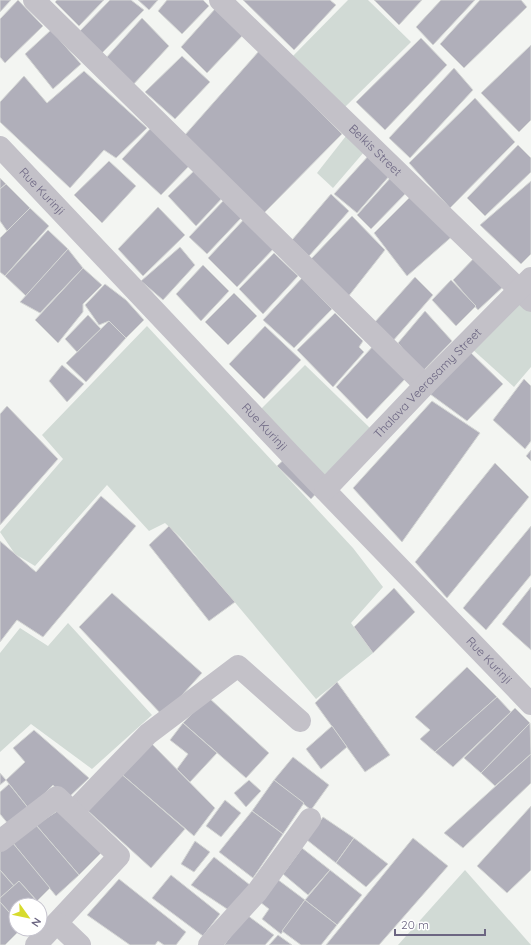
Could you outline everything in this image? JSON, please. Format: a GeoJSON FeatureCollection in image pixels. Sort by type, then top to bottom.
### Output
{"type":"FeatureCollection","features":[{"type":"Feature","properties":{"kind":"street"},"geometry":{"type":"LineString","coordinates":[[34,0],[425,385]]}},
{"type":"Feature","properties":{"kind":"street","name":"Belkis Street"},"geometry":{"type":"LineString","coordinates":[[220,0],[527,289]]}},
{"type":"Feature","properties":{"kind":"street","name":"Rue Kurinji"},"geometry":{"type":"LineString","coordinates":[[0,147],[325,490],[531,704]]}},
{"type":"Feature","properties":{"kind":"street","name":"Thalava Veerasamy Street"},"geometry":{"type":"LineString","coordinates":[[325,490],[425,385],[527,289]]}},
{"type":"Feature","properties":{"kind":"street"},"geometry":{"type":"LineString","coordinates":[[73,812],[148,734],[238,666],[300,721]]}},
{"type":"Feature","properties":{"kind":"street"},"geometry":{"type":"LineString","coordinates":[[0,841],[57,797],[119,856],[36,945]]}},
{"type":"Feature","properties":{"kind":"street"},"geometry":{"type":"LineString","coordinates":[[209,945],[257,892],[310,819]]}},
{"type":"Feature","properties":{"kind":"street"},"geometry":{"type":"LineString","coordinates":[[57,922],[80,945]]}},
{"type":"Feature","properties":{"kind":"shaded area"},"geometry":{"type":"Polygon","coordinates":[[[348,0],[368,0],[411,42],[345,107],[290,59],[348,0]]]}},
{"type":"Feature","properties":{"kind":"shaded area"},"geometry":{"type":"Polygon","coordinates":[[[346,136],[364,152],[333,188],[317,173],[346,136]]]}},
{"type":"Feature","properties":{"kind":"shaded area"},"geometry":{"type":"Polygon","coordinates":[[[519,296],[531,308],[531,367],[514,387],[471,348],[519,296]]]}},
{"type":"Feature","properties":{"kind":"shaded area"},"geometry":{"type":"Polygon","coordinates":[[[147,326],[353,548],[383,587],[351,623],[373,653],[316,699],[180,537],[165,523],[149,531],[107,485],[35,566],[15,554],[0,532],[63,459],[42,435],[147,326]]]}},
{"type":"Feature","properties":{"kind":"shaded area"},"geometry":{"type":"Polygon","coordinates":[[[305,365],[371,429],[325,480],[258,412],[305,365]]]}},
{"type":"Feature","properties":{"kind":"shaded area"},"geometry":{"type":"Polygon","coordinates":[[[68,623],[152,715],[92,769],[31,724],[0,752],[0,653],[20,628],[48,646],[68,623]]]}},
{"type":"Feature","properties":{"kind":"shaded area"},"geometry":{"type":"Polygon","coordinates":[[[465,870],[531,945],[398,945],[465,870]]]}},
{"type":"Feature","properties":{"kind":"building"},"geometry":{"type":"Polygon","coordinates":[[[0,0],[11,0],[0,12],[0,0]]]}},
{"type":"Feature","properties":{"kind":"building"},"geometry":{"type":"Polygon","coordinates":[[[18,0],[43,26],[5,63],[0,57],[0,19],[18,0]]]}},
{"type":"Feature","properties":{"kind":"building"},"geometry":{"type":"Polygon","coordinates":[[[57,0],[104,0],[79,26],[55,2],[57,0]]]}},
{"type":"Feature","properties":{"kind":"building"},"geometry":{"type":"Polygon","coordinates":[[[110,0],[131,0],[144,10],[101,54],[78,33],[110,0]]]}},
{"type":"Feature","properties":{"kind":"building"},"geometry":{"type":"Polygon","coordinates":[[[138,0],[158,0],[149,10],[138,0]]]}},
{"type":"Feature","properties":{"kind":"building"},"geometry":{"type":"Polygon","coordinates":[[[167,0],[203,0],[209,6],[182,34],[158,11],[167,0]]]}},
{"type":"Feature","properties":{"kind":"building"},"geometry":{"type":"Polygon","coordinates":[[[243,0],[330,0],[336,5],[294,50],[243,0]]]}},
{"type":"Feature","properties":{"kind":"building"},"geometry":{"type":"Polygon","coordinates":[[[374,0],[422,0],[399,25],[374,0]]]}},
{"type":"Feature","properties":{"kind":"building"},"geometry":{"type":"Polygon","coordinates":[[[441,0],[475,0],[433,45],[416,27],[441,0]]]}},
{"type":"Feature","properties":{"kind":"building"},"geometry":{"type":"Polygon","coordinates":[[[480,0],[521,0],[527,7],[464,68],[440,44],[480,0]]]}},
{"type":"Feature","properties":{"kind":"building"},"geometry":{"type":"Polygon","coordinates":[[[215,9],[243,35],[207,73],[181,47],[215,9]]]}},
{"type":"Feature","properties":{"kind":"building"},"geometry":{"type":"Polygon","coordinates":[[[142,18],[169,46],[131,87],[105,59],[142,18]]]}},
{"type":"Feature","properties":{"kind":"building"},"geometry":{"type":"Polygon","coordinates":[[[51,30],[81,64],[53,89],[25,54],[51,30]]]}},
{"type":"Feature","properties":{"kind":"building"},"geometry":{"type":"Polygon","coordinates":[[[421,38],[447,65],[385,130],[356,102],[421,38]]]}},
{"type":"Feature","properties":{"kind":"building"},"geometry":{"type":"Polygon","coordinates":[[[531,45],[531,120],[519,132],[481,93],[531,45]]]}},
{"type":"Feature","properties":{"kind":"building"},"geometry":{"type":"Polygon","coordinates":[[[259,51],[342,134],[264,213],[184,136],[259,51]]]}},
{"type":"Feature","properties":{"kind":"building"},"geometry":{"type":"Polygon","coordinates":[[[182,56],[210,82],[175,119],[145,92],[182,56]]]}},
{"type":"Feature","properties":{"kind":"building"},"geometry":{"type":"Polygon","coordinates":[[[454,68],[473,90],[410,158],[389,138],[454,68]]]}},
{"type":"Feature","properties":{"kind":"building"},"geometry":{"type":"Polygon","coordinates":[[[84,71],[147,128],[116,158],[104,150],[70,188],[0,122],[0,102],[24,76],[47,103],[84,71]]]}},
{"type":"Feature","properties":{"kind":"building"},"geometry":{"type":"Polygon","coordinates":[[[475,98],[515,142],[450,208],[409,163],[475,98]]]}},
{"type":"Feature","properties":{"kind":"building"},"geometry":{"type":"Polygon","coordinates":[[[151,128],[190,165],[161,195],[122,159],[151,128]]]}},
{"type":"Feature","properties":{"kind":"building"},"geometry":{"type":"Polygon","coordinates":[[[518,145],[531,158],[531,172],[485,216],[467,198],[518,145]]]}},
{"type":"Feature","properties":{"kind":"building"},"geometry":{"type":"Polygon","coordinates":[[[370,154],[391,174],[357,213],[334,194],[370,154]]]}},
{"type":"Feature","properties":{"kind":"building"},"geometry":{"type":"Polygon","coordinates":[[[109,161],[136,186],[102,223],[74,195],[109,161]]]}},
{"type":"Feature","properties":{"kind":"building"},"geometry":{"type":"Polygon","coordinates":[[[198,167],[225,195],[196,226],[168,196],[198,167]]]}},
{"type":"Feature","properties":{"kind":"building"},"geometry":{"type":"Polygon","coordinates":[[[392,176],[409,190],[371,229],[357,215],[392,176]]]}},
{"type":"Feature","properties":{"kind":"building"},"geometry":{"type":"Polygon","coordinates":[[[0,178],[6,184],[0,189],[0,178]]]}},
{"type":"Feature","properties":{"kind":"building"},"geometry":{"type":"Polygon","coordinates":[[[531,181],[531,254],[521,264],[480,225],[531,181]]]}},
{"type":"Feature","properties":{"kind":"building"},"geometry":{"type":"Polygon","coordinates":[[[6,184],[30,208],[7,231],[0,221],[0,189],[6,184]]]}},
{"type":"Feature","properties":{"kind":"building"},"geometry":{"type":"Polygon","coordinates":[[[331,194],[349,211],[309,256],[292,240],[331,194]]]}},
{"type":"Feature","properties":{"kind":"building"},"geometry":{"type":"Polygon","coordinates":[[[413,194],[456,233],[407,276],[374,233],[413,194]]]}},
{"type":"Feature","properties":{"kind":"building"},"geometry":{"type":"Polygon","coordinates":[[[224,200],[242,217],[207,254],[189,237],[224,200]]]}},
{"type":"Feature","properties":{"kind":"building"},"geometry":{"type":"Polygon","coordinates":[[[158,207],[185,235],[143,276],[118,249],[158,207]]]}},
{"type":"Feature","properties":{"kind":"building"},"geometry":{"type":"Polygon","coordinates":[[[30,208],[49,226],[5,276],[0,272],[0,238],[30,208]]]}},
{"type":"Feature","properties":{"kind":"building"},"geometry":{"type":"Polygon","coordinates":[[[247,216],[277,245],[237,287],[208,258],[247,216]]]}},
{"type":"Feature","properties":{"kind":"building"},"geometry":{"type":"Polygon","coordinates":[[[352,216],[385,250],[344,302],[311,259],[352,216]]]}},
{"type":"Feature","properties":{"kind":"building"},"geometry":{"type":"Polygon","coordinates":[[[48,230],[68,249],[26,296],[5,276],[48,230]]]}},
{"type":"Feature","properties":{"kind":"building"},"geometry":{"type":"Polygon","coordinates":[[[180,247],[195,265],[163,300],[141,281],[180,247]]]}},
{"type":"Feature","properties":{"kind":"building"},"geometry":{"type":"Polygon","coordinates":[[[68,249],[83,268],[40,313],[20,302],[68,249]]]}},
{"type":"Feature","properties":{"kind":"building"},"geometry":{"type":"Polygon","coordinates":[[[274,253],[298,276],[263,314],[239,289],[274,253]]]}},
{"type":"Feature","properties":{"kind":"building"},"geometry":{"type":"Polygon","coordinates":[[[477,255],[505,285],[478,310],[453,280],[477,255]]]}},
{"type":"Feature","properties":{"kind":"building"},"geometry":{"type":"Polygon","coordinates":[[[203,265],[229,291],[201,321],[176,294],[203,265]]]}},
{"type":"Feature","properties":{"kind":"building"},"geometry":{"type":"Polygon","coordinates":[[[83,268],[102,285],[83,304],[83,312],[58,343],[35,320],[83,268]]]}},
{"type":"Feature","properties":{"kind":"building"},"geometry":{"type":"Polygon","coordinates":[[[415,277],[433,295],[392,342],[374,323],[415,277]]]}},
{"type":"Feature","properties":{"kind":"building"},"geometry":{"type":"Polygon","coordinates":[[[302,278],[332,309],[294,348],[263,320],[302,278]]]}},
{"type":"Feature","properties":{"kind":"building"},"geometry":{"type":"Polygon","coordinates":[[[451,280],[476,306],[456,326],[432,300],[451,280]]]}},
{"type":"Feature","properties":{"kind":"building"},"geometry":{"type":"Polygon","coordinates":[[[105,284],[126,300],[144,320],[126,338],[109,321],[99,325],[85,305],[105,284]]]}},
{"type":"Feature","properties":{"kind":"building"},"geometry":{"type":"Polygon","coordinates":[[[234,293],[257,316],[228,345],[205,322],[234,293]]]}},
{"type":"Feature","properties":{"kind":"building"},"geometry":{"type":"Polygon","coordinates":[[[425,311],[452,341],[422,372],[398,343],[425,311]]]}},
{"type":"Feature","properties":{"kind":"building"},"geometry":{"type":"Polygon","coordinates":[[[335,313],[363,341],[359,347],[364,352],[333,387],[297,350],[335,313]]]}},
{"type":"Feature","properties":{"kind":"building"},"geometry":{"type":"Polygon","coordinates":[[[88,315],[101,329],[77,352],[65,339],[88,315]]]}},
{"type":"Feature","properties":{"kind":"building"},"geometry":{"type":"Polygon","coordinates":[[[109,321],[126,338],[86,382],[66,363],[109,321]]]}},
{"type":"Feature","properties":{"kind":"building"},"geometry":{"type":"Polygon","coordinates":[[[265,326],[301,360],[264,399],[229,364],[265,326]]]}},
{"type":"Feature","properties":{"kind":"building"},"geometry":{"type":"Polygon","coordinates":[[[374,345],[406,378],[367,419],[336,387],[374,345]]]}},
{"type":"Feature","properties":{"kind":"building"},"geometry":{"type":"Polygon","coordinates":[[[469,351],[503,384],[467,421],[430,394],[469,351]]]}},
{"type":"Feature","properties":{"kind":"building"},"geometry":{"type":"Polygon","coordinates":[[[62,365],[84,384],[67,402],[49,381],[62,365]]]}},
{"type":"Feature","properties":{"kind":"building"},"geometry":{"type":"Polygon","coordinates":[[[524,379],[531,386],[531,441],[525,449],[493,420],[524,379]]]}},
{"type":"Feature","properties":{"kind":"building"},"geometry":{"type":"Polygon","coordinates":[[[432,401],[480,433],[402,542],[353,488],[432,401]]]}},
{"type":"Feature","properties":{"kind":"building"},"geometry":{"type":"Polygon","coordinates":[[[7,406],[58,459],[0,525],[0,414],[7,406]]]}},
{"type":"Feature","properties":{"kind":"building"},"geometry":{"type":"Polygon","coordinates":[[[531,450],[531,461],[526,456],[531,450]]]}},
{"type":"Feature","properties":{"kind":"building"},"geometry":{"type":"Polygon","coordinates":[[[290,454],[322,487],[311,499],[277,466],[290,454]]]}},
{"type":"Feature","properties":{"kind":"building"},"geometry":{"type":"Polygon","coordinates":[[[495,463],[529,497],[447,598],[415,562],[495,463]]]}},
{"type":"Feature","properties":{"kind":"building"},"geometry":{"type":"Polygon","coordinates":[[[101,496],[136,526],[43,637],[17,620],[0,642],[0,541],[36,572],[101,496]]]}},
{"type":"Feature","properties":{"kind":"building"},"geometry":{"type":"Polygon","coordinates":[[[169,526],[235,602],[209,621],[149,545],[169,526]]]}},
{"type":"Feature","properties":{"kind":"building"},"geometry":{"type":"Polygon","coordinates":[[[531,526],[531,575],[486,630],[463,608],[531,526]]]}},
{"type":"Feature","properties":{"kind":"building"},"geometry":{"type":"Polygon","coordinates":[[[531,587],[531,650],[502,624],[531,587]]]}},
{"type":"Feature","properties":{"kind":"building"},"geometry":{"type":"Polygon","coordinates":[[[394,588],[415,612],[373,653],[354,627],[394,588]]]}},
{"type":"Feature","properties":{"kind":"building"},"geometry":{"type":"Polygon","coordinates":[[[112,593],[202,673],[163,716],[79,627],[112,593]]]}},
{"type":"Feature","properties":{"kind":"building"},"geometry":{"type":"Polygon","coordinates":[[[467,667],[497,697],[435,752],[420,739],[430,730],[415,717],[467,667]]]}},
{"type":"Feature","properties":{"kind":"building"},"geometry":{"type":"Polygon","coordinates":[[[337,682],[390,755],[365,772],[315,703],[337,682]]]}},
{"type":"Feature","properties":{"kind":"building"},"geometry":{"type":"Polygon","coordinates":[[[208,697],[269,753],[246,778],[183,723],[208,697]]]}},
{"type":"Feature","properties":{"kind":"building"},"geometry":{"type":"Polygon","coordinates":[[[497,697],[511,712],[453,767],[435,752],[497,697]]]}},
{"type":"Feature","properties":{"kind":"building"},"geometry":{"type":"Polygon","coordinates":[[[515,708],[530,723],[481,773],[464,758],[515,708]]]}},
{"type":"Feature","properties":{"kind":"building"},"geometry":{"type":"Polygon","coordinates":[[[183,723],[217,753],[190,782],[177,769],[188,754],[170,740],[183,723]]]}},
{"type":"Feature","properties":{"kind":"building"},"geometry":{"type":"Polygon","coordinates":[[[530,723],[531,754],[495,786],[481,773],[530,723]]]}},
{"type":"Feature","properties":{"kind":"building"},"geometry":{"type":"Polygon","coordinates":[[[332,726],[347,747],[321,769],[306,749],[332,726]]]}},
{"type":"Feature","properties":{"kind":"building"},"geometry":{"type":"Polygon","coordinates":[[[34,730],[89,778],[67,799],[53,785],[29,809],[6,780],[25,762],[13,748],[34,730]]]}},
{"type":"Feature","properties":{"kind":"building"},"geometry":{"type":"Polygon","coordinates":[[[149,741],[215,808],[194,836],[119,772],[149,741]]]}},
{"type":"Feature","properties":{"kind":"building"},"geometry":{"type":"Polygon","coordinates":[[[531,754],[531,783],[463,848],[444,833],[531,754]]]}},
{"type":"Feature","properties":{"kind":"building"},"geometry":{"type":"Polygon","coordinates":[[[293,757],[329,785],[311,810],[274,780],[293,757]]]}},
{"type":"Feature","properties":{"kind":"building"},"geometry":{"type":"Polygon","coordinates":[[[119,772],[185,829],[151,868],[87,810],[119,772]]]}},
{"type":"Feature","properties":{"kind":"building"},"geometry":{"type":"Polygon","coordinates":[[[0,773],[6,780],[0,785],[0,773]]]}},
{"type":"Feature","properties":{"kind":"building"},"geometry":{"type":"Polygon","coordinates":[[[249,780],[261,791],[246,807],[234,793],[249,780]]]}},
{"type":"Feature","properties":{"kind":"building"},"geometry":{"type":"Polygon","coordinates":[[[274,780],[304,803],[283,834],[252,811],[274,780]]]}},
{"type":"Feature","properties":{"kind":"building"},"geometry":{"type":"Polygon","coordinates":[[[9,784],[29,809],[9,825],[0,814],[0,792],[9,784]]]}},
{"type":"Feature","properties":{"kind":"building"},"geometry":{"type":"Polygon","coordinates":[[[225,800],[241,813],[221,837],[206,826],[225,800]]]}},
{"type":"Feature","properties":{"kind":"building"},"geometry":{"type":"Polygon","coordinates":[[[531,806],[531,870],[507,893],[477,866],[531,806]]]}},
{"type":"Feature","properties":{"kind":"building"},"geometry":{"type":"Polygon","coordinates":[[[62,808],[102,852],[79,875],[36,825],[62,808]]]}},
{"type":"Feature","properties":{"kind":"building"},"geometry":{"type":"Polygon","coordinates":[[[252,811],[283,834],[253,878],[219,852],[252,811]]]}},
{"type":"Feature","properties":{"kind":"building"},"geometry":{"type":"Polygon","coordinates":[[[323,817],[354,838],[336,863],[307,840],[323,817]]]}},
{"type":"Feature","properties":{"kind":"building"},"geometry":{"type":"Polygon","coordinates":[[[36,825],[79,875],[56,896],[12,842],[36,825]]]}},
{"type":"Feature","properties":{"kind":"building"},"geometry":{"type":"Polygon","coordinates":[[[354,838],[388,864],[366,887],[336,863],[354,838]]]}},
{"type":"Feature","properties":{"kind":"building"},"geometry":{"type":"Polygon","coordinates":[[[413,838],[448,866],[379,945],[326,945],[413,838]]]}},
{"type":"Feature","properties":{"kind":"building"},"geometry":{"type":"Polygon","coordinates":[[[195,841],[210,852],[194,872],[181,864],[195,841]]]}},
{"type":"Feature","properties":{"kind":"building"},"geometry":{"type":"Polygon","coordinates":[[[12,842],[50,888],[41,897],[33,897],[19,881],[14,886],[0,870],[0,852],[12,842]]]}},
{"type":"Feature","properties":{"kind":"building"},"geometry":{"type":"Polygon","coordinates":[[[302,848],[330,870],[308,895],[283,874],[302,848]]]}},
{"type":"Feature","properties":{"kind":"building"},"geometry":{"type":"Polygon","coordinates":[[[214,857],[250,885],[230,911],[191,885],[214,857]]]}},
{"type":"Feature","properties":{"kind":"building"},"geometry":{"type":"Polygon","coordinates":[[[0,870],[14,886],[0,898],[0,870]]]}},
{"type":"Feature","properties":{"kind":"building"},"geometry":{"type":"Polygon","coordinates":[[[330,870],[362,895],[337,925],[305,900],[330,870]]]}},
{"type":"Feature","properties":{"kind":"building"},"geometry":{"type":"Polygon","coordinates":[[[171,875],[220,914],[203,936],[152,898],[171,875]]]}},
{"type":"Feature","properties":{"kind":"building"},"geometry":{"type":"Polygon","coordinates":[[[119,879],[186,932],[176,945],[164,945],[158,941],[155,945],[130,945],[87,915],[119,879]]]}},
{"type":"Feature","properties":{"kind":"building"},"geometry":{"type":"Polygon","coordinates":[[[277,879],[305,900],[281,934],[262,919],[269,909],[260,902],[277,879]]]}},
{"type":"Feature","properties":{"kind":"building"},"geometry":{"type":"Polygon","coordinates":[[[19,881],[33,897],[8,897],[8,911],[0,902],[0,898],[19,881]]]}},
{"type":"Feature","properties":{"kind":"building"},"geometry":{"type":"Polygon","coordinates":[[[305,900],[337,925],[321,945],[301,945],[282,931],[305,900]]]}},
{"type":"Feature","properties":{"kind":"building"},"geometry":{"type":"Polygon","coordinates":[[[0,902],[8,911],[8,937],[13,937],[5,945],[0,945],[0,902]]]}},
{"type":"Feature","properties":{"kind":"building"},"geometry":{"type":"Polygon","coordinates":[[[247,915],[274,935],[265,945],[224,945],[247,915]]]}},
{"type":"Feature","properties":{"kind":"building"},"geometry":{"type":"Polygon","coordinates":[[[278,935],[292,945],[269,945],[278,935]]]}}]}
